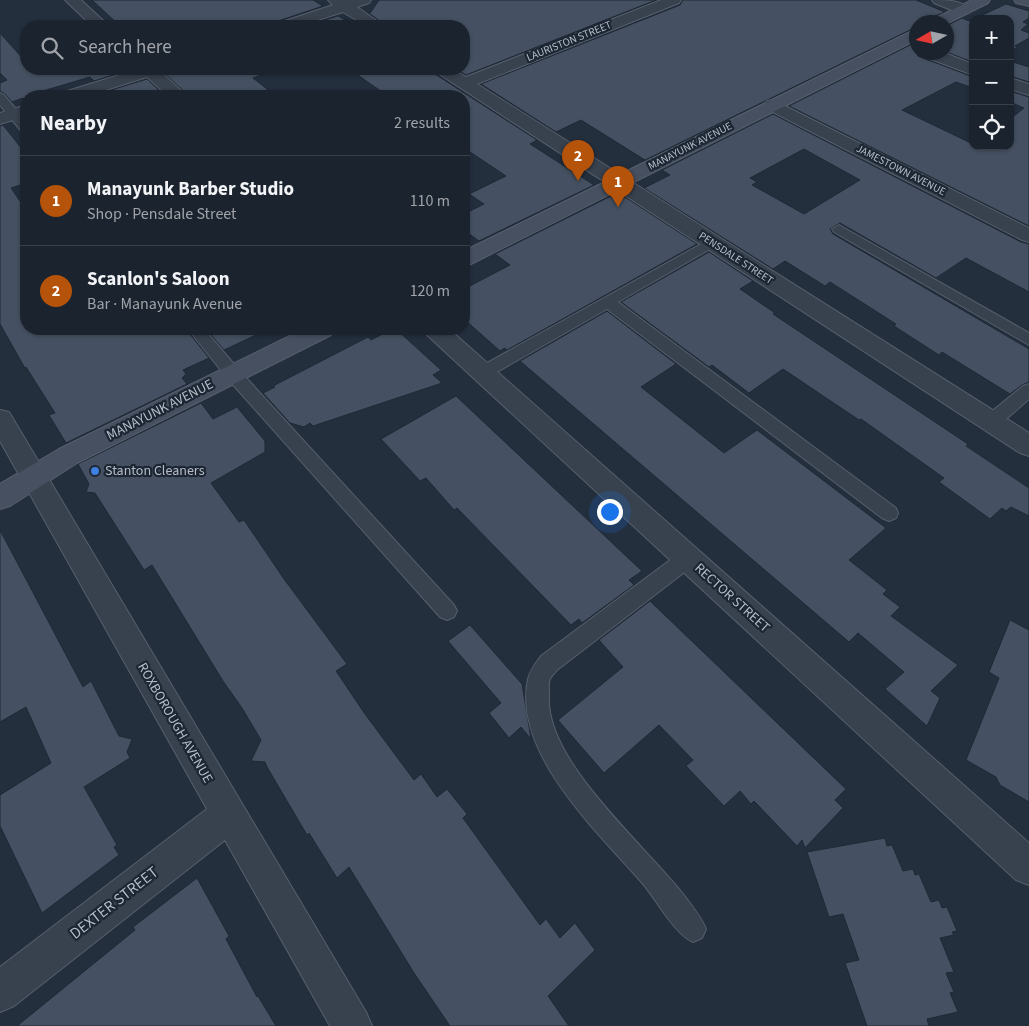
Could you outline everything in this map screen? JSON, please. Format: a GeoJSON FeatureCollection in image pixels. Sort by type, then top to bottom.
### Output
{"type":"FeatureCollection","features":[{"type":"Feature","properties":{"kind":"street"},"geometry":{"type":"LineString","coordinates":[[72,0],[94,20]]}},
{"type":"Feature","properties":{"kind":"street"},"geometry":{"type":"LineString","coordinates":[[299,20],[340,3],[364,0]]}},
{"type":"Feature","properties":{"kind":"street","name":"LAURISTON STREET"},"geometry":{"type":"LineString","coordinates":[[464,83],[674,0]]}},
{"type":"Feature","properties":{"kind":"street"},"geometry":{"type":"LineString","coordinates":[[939,0],[964,10]]}},
{"type":"Feature","properties":{"kind":"street"},"geometry":{"type":"LineString","coordinates":[[954,15],[983,0]]}},
{"type":"Feature","properties":{"kind":"street"},"geometry":{"type":"LineString","coordinates":[[1021,0],[1029,2]]}},
{"type":"Feature","properties":{"kind":"street"},"geometry":{"type":"LineString","coordinates":[[340,3],[367,20]]}},
{"type":"Feature","properties":{"kind":"street","name":"MANAYUNK AVENUE"},"geometry":{"type":"LineString","coordinates":[[470,256],[909,37]]}},
{"type":"Feature","properties":{"kind":"street"},"geometry":{"type":"LineString","coordinates":[[899,42],[909,46]]}},
{"type":"Feature","properties":{"kind":"street"},"geometry":{"type":"LineString","coordinates":[[947,60],[969,68]]}},
{"type":"Feature","properties":{"kind":"street"},"geometry":{"type":"LineString","coordinates":[[88,90],[133,75]]}},
{"type":"Feature","properties":{"kind":"street"},"geometry":{"type":"LineString","coordinates":[[157,75],[172,90]]}},
{"type":"Feature","properties":{"kind":"street","name":"PENSDALE STREET"},"geometry":{"type":"LineString","coordinates":[[451,75],[1029,446]]}},
{"type":"Feature","properties":{"kind":"street"},"geometry":{"type":"LineString","coordinates":[[1014,84],[1029,90]]}},
{"type":"Feature","properties":{"kind":"street","name":"JAMESTOWN AVENUE"},"geometry":{"type":"LineString","coordinates":[[773,105],[1029,236]]}},
{"type":"Feature","properties":{"kind":"street","name":"MANAYUNK AVENUE"},"geometry":{"type":"LineString","coordinates":[[0,498],[68,456],[311,335]]}},
{"type":"Feature","properties":{"kind":"street","name":"RECTOR STREET"},"geometry":{"type":"LineString","coordinates":[[442,335],[1029,867]]}},
{"type":"Feature","properties":{"kind":"street","name":"ROXBOROUGH AVENUE"},"geometry":{"type":"LineString","coordinates":[[0,419],[352,1026]]}},
{"type":"Feature","properties":{"kind":"street","name":"DEXTER STREET"},"geometry":{"type":"LineString","coordinates":[[0,992],[228,815]]}},
{"type":"Feature","properties":{"kind":"lane"},"geometry":{"type":"LineString","coordinates":[[0,97],[14,115]]}},
{"type":"Feature","properties":{"kind":"lane"},"geometry":{"type":"LineString","coordinates":[[839,229],[1029,340]]}},
{"type":"Feature","properties":{"kind":"lane"},"geometry":{"type":"LineString","coordinates":[[484,372],[712,242]]}},
{"type":"Feature","properties":{"kind":"lane"},"geometry":{"type":"LineString","coordinates":[[607,301],[889,513]]}},
{"type":"Feature","properties":{"kind":"lane"},"geometry":{"type":"LineString","coordinates":[[201,335],[233,374],[447,611]]}},
{"type":"Feature","properties":{"kind":"lane"},"geometry":{"type":"LineString","coordinates":[[991,422],[1029,390]]}},
{"type":"Feature","properties":{"kind":"lane"},"geometry":{"type":"LineString","coordinates":[[688,558],[549,663],[539,677],[537,694],[542,728],[553,752],[588,804],[648,871],[694,929]]}},
{"type":"Feature","properties":{"kind":"building"},"geometry":{"type":"Polygon","coordinates":[[[92,0],[313,0],[323,6],[281,20],[114,20],[92,0]]]}},
{"type":"Feature","properties":{"kind":"building"},"geometry":{"type":"Polygon","coordinates":[[[379,0],[656,0],[470,73],[470,20],[378,20],[369,13],[379,0]]]}},
{"type":"Feature","properties":{"kind":"building"},"geometry":{"type":"Polygon","coordinates":[[[683,0],[916,0],[945,12],[938,15],[909,15],[909,30],[645,160],[581,120],[556,132],[481,84],[680,5],[683,0]]]}},
{"type":"Feature","properties":{"kind":"building"},"geometry":{"type":"Polygon","coordinates":[[[1006,4],[1029,11],[1029,18],[1023,22],[1028,24],[1021,30],[1029,33],[1029,38],[1015,46],[1018,47],[1014,50],[1014,15],[983,15],[1006,4]]]}},
{"type":"Feature","properties":{"kind":"building"},"geometry":{"type":"Polygon","coordinates":[[[338,16],[345,20],[324,20],[338,16]]]}},
{"type":"Feature","properties":{"kind":"building"},"geometry":{"type":"Polygon","coordinates":[[[962,18],[969,21],[969,61],[954,55],[954,22],[962,18]]]}},
{"type":"Feature","properties":{"kind":"building"},"geometry":{"type":"Polygon","coordinates":[[[0,33],[20,55],[20,75],[114,75],[94,81],[90,77],[46,90],[20,90],[20,99],[12,102],[0,91],[0,83],[7,80],[0,73],[0,33]]]}},
{"type":"Feature","properties":{"kind":"building"},"geometry":{"type":"Polygon","coordinates":[[[909,46],[909,60],[928,60],[969,75],[969,87],[956,82],[902,110],[969,142],[969,150],[1014,150],[1014,116],[1024,108],[1014,104],[1014,92],[1029,97],[1029,226],[789,106],[909,46]]]}},
{"type":"Feature","properties":{"kind":"building"},"geometry":{"type":"Polygon","coordinates":[[[1014,62],[1029,67],[1029,82],[1014,77],[1014,62]]]}},
{"type":"Feature","properties":{"kind":"building"},"geometry":{"type":"Polygon","coordinates":[[[166,75],[261,75],[253,78],[268,90],[182,90],[166,75]]]}},
{"type":"Feature","properties":{"kind":"building"},"geometry":{"type":"Polygon","coordinates":[[[358,75],[437,75],[460,90],[379,90],[358,75]]]}},
{"type":"Feature","properties":{"kind":"building"},"geometry":{"type":"Polygon","coordinates":[[[147,79],[159,90],[111,90],[147,79]]]}},
{"type":"Feature","properties":{"kind":"building"},"geometry":{"type":"Polygon","coordinates":[[[470,97],[537,140],[530,144],[594,185],[479,241],[470,234],[470,211],[484,204],[470,194],[506,176],[470,152],[470,97]]]}},
{"type":"Feature","properties":{"kind":"building"},"geometry":{"type":"Polygon","coordinates":[[[773,114],[1021,242],[1029,244],[1029,292],[966,258],[936,278],[840,223],[830,229],[833,234],[1029,349],[1029,382],[1010,394],[942,352],[939,355],[894,326],[896,324],[830,282],[825,286],[785,261],[773,269],[644,188],[670,175],[662,170],[773,114]],[[804,149],[750,178],[757,182],[752,185],[804,214],[860,180],[804,149]]]}},
{"type":"Feature","properties":{"kind":"building"},"geometry":{"type":"Polygon","coordinates":[[[3,125],[20,146],[20,185],[11,188],[20,201],[20,335],[191,335],[209,358],[183,370],[186,374],[182,378],[187,384],[66,443],[49,415],[55,413],[26,367],[26,370],[0,324],[0,126],[3,125]]]}},
{"type":"Feature","properties":{"kind":"building"},"geometry":{"type":"Polygon","coordinates":[[[611,196],[618,201],[625,197],[697,244],[507,350],[505,348],[500,351],[470,324],[470,286],[510,265],[495,254],[611,196]]]}},
{"type":"Feature","properties":{"kind":"building"},"geometry":{"type":"Polygon","coordinates":[[[709,252],[753,281],[740,289],[775,313],[773,314],[968,444],[966,446],[1029,488],[1029,516],[1011,507],[1006,511],[1002,508],[990,519],[939,482],[944,478],[861,419],[859,420],[783,369],[749,393],[712,365],[709,367],[621,302],[709,252]]]}},
{"type":"Feature","properties":{"kind":"building"},"geometry":{"type":"Polygon","coordinates":[[[607,311],[676,364],[641,387],[724,453],[757,430],[886,528],[849,560],[887,590],[883,594],[900,607],[891,616],[958,665],[931,691],[940,698],[927,726],[885,689],[904,672],[858,633],[849,642],[520,361],[607,311]]]}},
{"type":"Feature","properties":{"kind":"building"},"geometry":{"type":"Polygon","coordinates":[[[211,335],[256,335],[224,350],[211,335]]]}},
{"type":"Feature","properties":{"kind":"building"},"geometry":{"type":"Polygon","coordinates":[[[381,335],[403,335],[441,370],[433,375],[442,383],[313,426],[310,423],[304,427],[290,423],[263,393],[368,337],[371,340],[381,335]]]}},
{"type":"Feature","properties":{"kind":"building"},"geometry":{"type":"Polygon","coordinates":[[[456,396],[642,571],[629,580],[634,585],[582,623],[579,619],[571,625],[457,508],[454,510],[426,478],[420,481],[381,439],[456,396]]]}},
{"type":"Feature","properties":{"kind":"building"},"geometry":{"type":"Polygon","coordinates":[[[201,403],[213,419],[237,407],[265,441],[265,452],[211,483],[239,522],[244,520],[284,579],[347,664],[336,671],[365,714],[414,780],[421,774],[437,797],[447,789],[467,814],[463,818],[540,925],[546,919],[560,938],[575,923],[595,950],[548,996],[569,1026],[450,1026],[414,973],[349,867],[337,878],[309,833],[307,835],[265,762],[251,761],[261,740],[242,708],[223,681],[152,565],[144,570],[95,493],[86,492],[89,484],[78,464],[201,403]]]}},
{"type":"Feature","properties":{"kind":"building"},"geometry":{"type":"Polygon","coordinates":[[[0,530],[83,687],[91,681],[119,736],[132,739],[127,752],[130,758],[84,787],[117,845],[114,847],[119,855],[42,913],[0,826],[0,795],[51,763],[26,707],[0,722],[0,530]]]}},
{"type":"Feature","properties":{"kind":"building"},"geometry":{"type":"Polygon","coordinates":[[[650,601],[846,789],[835,800],[843,808],[805,848],[802,840],[797,846],[754,801],[751,804],[740,791],[724,806],[686,766],[693,760],[659,725],[604,773],[558,720],[623,667],[599,640],[650,601]]]}},
{"type":"Feature","properties":{"kind":"building"},"geometry":{"type":"Polygon","coordinates":[[[1010,620],[1029,630],[1029,802],[1000,785],[996,777],[966,760],[999,678],[989,672],[1010,620]]]}},
{"type":"Feature","properties":{"kind":"building"},"geometry":{"type":"Polygon","coordinates":[[[470,625],[522,684],[531,739],[521,727],[509,738],[489,713],[501,703],[448,641],[470,625]]]}},
{"type":"Feature","properties":{"kind":"building"},"geometry":{"type":"Polygon","coordinates":[[[885,838],[887,846],[892,845],[903,871],[913,869],[915,875],[919,874],[931,902],[939,900],[942,908],[947,907],[957,931],[952,932],[954,935],[940,938],[954,972],[946,973],[954,992],[950,993],[958,1012],[927,1019],[929,1026],[867,1026],[845,963],[859,960],[843,914],[829,917],[807,852],[885,838]]]}},
{"type":"Feature","properties":{"kind":"building"},"geometry":{"type":"Polygon","coordinates":[[[197,878],[229,936],[226,939],[257,997],[276,1026],[17,1026],[135,930],[133,927],[197,878]]]}},
{"type":"Feature","properties":{"kind":"place","name":"Scanlon's Saloon"},"geometry":{"type":"Point","coordinates":[578,181]}},
{"type":"Feature","properties":{"kind":"place","name":"Manayunk Barber Studio"},"geometry":{"type":"Point","coordinates":[618,207]}},
{"type":"Feature","properties":{"kind":"place","name":"Stanton Cleaners"},"geometry":{"type":"Point","coordinates":[95,471]}}]}
